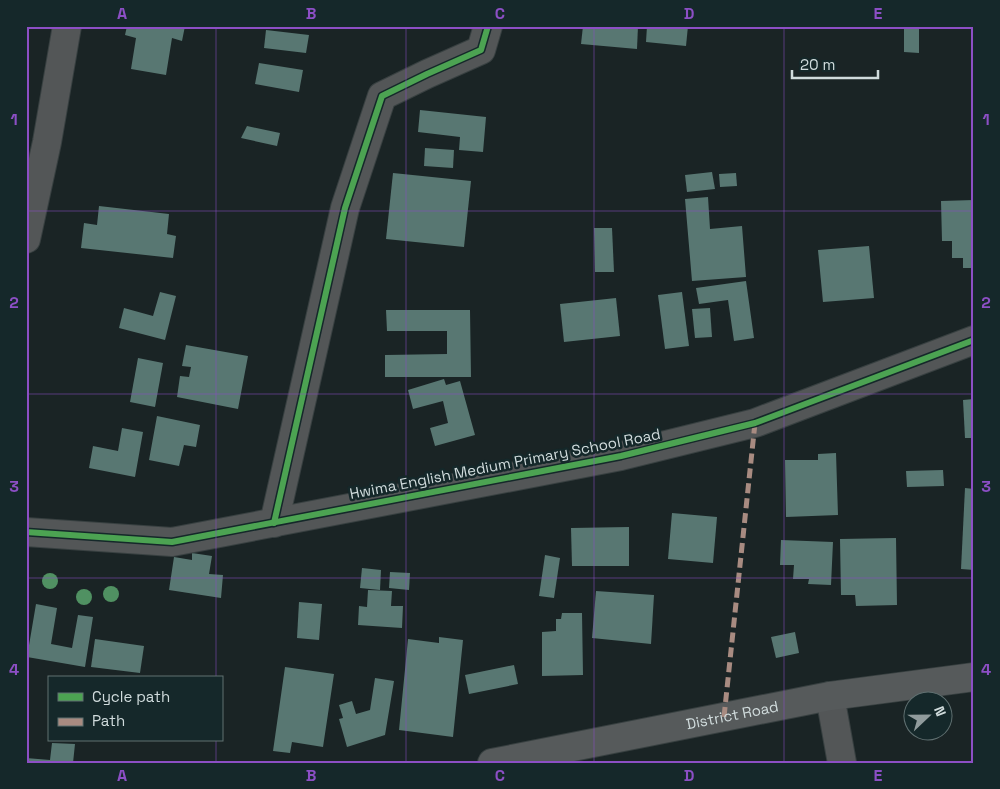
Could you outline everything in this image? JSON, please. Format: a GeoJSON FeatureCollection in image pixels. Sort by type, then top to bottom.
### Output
{"type":"FeatureCollection","features":[{"type":"Feature","properties":{"kind":"street"},"geometry":{"type":"LineString","coordinates":[[26,239],[47,142],[67,26]]}},
{"type":"Feature","properties":{"kind":"street"},"geometry":{"type":"LineString","coordinates":[[274,522],[346,208],[382,96],[481,50],[488,26]]}},
{"type":"Feature","properties":{"kind":"street","name":"Hwima English Medium Primary School Road"},"geometry":{"type":"LineString","coordinates":[[26,532],[172,542],[621,456],[755,423],[974,340]]}},
{"type":"Feature","properties":{"kind":"street","name":"District Road"},"geometry":{"type":"LineString","coordinates":[[492,763],[830,696],[974,676]]}},
{"type":"Feature","properties":{"kind":"street"},"geometry":{"type":"LineString","coordinates":[[830,696],[842,763]]}},
{"type":"Feature","properties":{"kind":"building"},"geometry":{"type":"Polygon","coordinates":[[[127,26],[185,26],[182,41],[172,38],[166,75],[131,69],[136,38],[125,35],[127,26]]]}},
{"type":"Feature","properties":{"kind":"building"},"geometry":{"type":"Polygon","coordinates":[[[583,26],[638,26],[637,49],[581,44],[583,26]]]}},
{"type":"Feature","properties":{"kind":"building"},"geometry":{"type":"Polygon","coordinates":[[[647,26],[688,26],[686,46],[646,42],[647,26]]]}},
{"type":"Feature","properties":{"kind":"building"},"geometry":{"type":"Polygon","coordinates":[[[904,26],[919,26],[919,53],[904,52],[904,26]]]}},
{"type":"Feature","properties":{"kind":"building"},"geometry":{"type":"Polygon","coordinates":[[[266,30],[309,35],[306,53],[264,48],[266,30]]]}},
{"type":"Feature","properties":{"kind":"building"},"geometry":{"type":"Polygon","coordinates":[[[259,63],[303,70],[299,92],[255,84],[259,63]]]}},
{"type":"Feature","properties":{"kind":"building"},"geometry":{"type":"Polygon","coordinates":[[[420,110],[486,117],[483,152],[459,150],[460,137],[418,132],[420,110]]]}},
{"type":"Feature","properties":{"kind":"building"},"geometry":{"type":"Polygon","coordinates":[[[247,126],[280,133],[277,146],[241,138],[247,126]]]}},
{"type":"Feature","properties":{"kind":"building"},"geometry":{"type":"Polygon","coordinates":[[[425,148],[454,150],[453,168],[424,166],[425,148]]]}},
{"type":"Feature","properties":{"kind":"building"},"geometry":{"type":"Polygon","coordinates":[[[712,172],[715,189],[687,192],[685,175],[712,172]]]}},
{"type":"Feature","properties":{"kind":"building"},"geometry":{"type":"Polygon","coordinates":[[[393,173],[471,181],[464,247],[386,239],[393,173]]]}},
{"type":"Feature","properties":{"kind":"building"},"geometry":{"type":"Polygon","coordinates":[[[736,173],[737,186],[720,187],[719,174],[736,173]]]}},
{"type":"Feature","properties":{"kind":"building"},"geometry":{"type":"Polygon","coordinates":[[[708,197],[710,229],[742,226],[746,277],[692,281],[685,199],[708,197]]]}},
{"type":"Feature","properties":{"kind":"building"},"geometry":{"type":"Polygon","coordinates":[[[974,200],[974,268],[963,268],[963,258],[952,258],[952,241],[942,241],[941,201],[974,200]]]}},
{"type":"Feature","properties":{"kind":"building"},"geometry":{"type":"Polygon","coordinates":[[[99,206],[169,214],[167,234],[176,236],[173,258],[81,248],[84,223],[97,225],[99,206]]]}},
{"type":"Feature","properties":{"kind":"building"},"geometry":{"type":"Polygon","coordinates":[[[594,228],[612,228],[614,272],[595,272],[594,228]]]}},
{"type":"Feature","properties":{"kind":"building"},"geometry":{"type":"Polygon","coordinates":[[[869,246],[874,298],[823,302],[818,250],[869,246]]]}},
{"type":"Feature","properties":{"kind":"building"},"geometry":{"type":"Polygon","coordinates":[[[746,281],[754,338],[734,341],[728,300],[699,304],[696,288],[746,281]]]}},
{"type":"Feature","properties":{"kind":"building"},"geometry":{"type":"Polygon","coordinates":[[[160,292],[176,296],[165,340],[119,328],[124,308],[153,316],[160,292]]]}},
{"type":"Feature","properties":{"kind":"building"},"geometry":{"type":"Polygon","coordinates":[[[682,292],[689,346],[665,349],[658,295],[682,292]]]}},
{"type":"Feature","properties":{"kind":"building"},"geometry":{"type":"Polygon","coordinates":[[[616,298],[620,336],[564,342],[560,304],[616,298]]]}},
{"type":"Feature","properties":{"kind":"building"},"geometry":{"type":"Polygon","coordinates":[[[710,308],[712,337],[695,338],[692,309],[710,308]]]}},
{"type":"Feature","properties":{"kind":"building"},"geometry":{"type":"Polygon","coordinates":[[[386,310],[470,310],[471,377],[385,377],[385,355],[447,354],[447,331],[387,331],[386,310]]]}},
{"type":"Feature","properties":{"kind":"building"},"geometry":{"type":"Polygon","coordinates":[[[186,345],[248,356],[238,409],[177,397],[180,376],[189,377],[191,367],[182,366],[186,345]]]}},
{"type":"Feature","properties":{"kind":"building"},"geometry":{"type":"Polygon","coordinates":[[[138,358],[163,363],[155,407],[130,402],[138,358]]]}},
{"type":"Feature","properties":{"kind":"building"},"geometry":{"type":"Polygon","coordinates":[[[444,379],[446,385],[460,381],[475,435],[435,446],[430,428],[448,423],[443,401],[413,409],[408,390],[444,379]]]}},
{"type":"Feature","properties":{"kind":"building"},"geometry":{"type":"Polygon","coordinates":[[[974,399],[974,438],[965,438],[963,400],[974,399]]]}},
{"type":"Feature","properties":{"kind":"building"},"geometry":{"type":"Polygon","coordinates":[[[157,416],[200,425],[196,447],[184,445],[179,466],[149,460],[157,416]]]}},
{"type":"Feature","properties":{"kind":"building"},"geometry":{"type":"Polygon","coordinates":[[[122,428],[143,432],[135,477],[89,468],[93,446],[118,451],[122,428]]]}},
{"type":"Feature","properties":{"kind":"building"},"geometry":{"type":"Polygon","coordinates":[[[836,453],[838,515],[786,517],[785,460],[818,460],[818,454],[836,453]]]}},
{"type":"Feature","properties":{"kind":"building"},"geometry":{"type":"Polygon","coordinates":[[[943,470],[944,486],[907,487],[906,471],[943,470]]]}},
{"type":"Feature","properties":{"kind":"building"},"geometry":{"type":"Polygon","coordinates":[[[965,488],[974,489],[974,570],[961,569],[965,488]]]}},
{"type":"Feature","properties":{"kind":"building"},"geometry":{"type":"Polygon","coordinates":[[[672,513],[717,517],[713,563],[668,559],[672,513]]]}},
{"type":"Feature","properties":{"kind":"building"},"geometry":{"type":"Polygon","coordinates":[[[629,527],[629,566],[572,566],[571,528],[629,527]]]}},
{"type":"Feature","properties":{"kind":"building"},"geometry":{"type":"Polygon","coordinates":[[[896,538],[897,605],[856,606],[855,595],[841,595],[840,539],[896,538]]]}},
{"type":"Feature","properties":{"kind":"building"},"geometry":{"type":"Polygon","coordinates":[[[781,540],[833,542],[831,585],[808,584],[809,579],[793,579],[794,565],[780,565],[781,540]]]}},
{"type":"Feature","properties":{"kind":"building"},"geometry":{"type":"Polygon","coordinates":[[[192,553],[212,556],[209,574],[223,575],[221,598],[169,590],[174,557],[192,560],[192,553]]]}},
{"type":"Feature","properties":{"kind":"building"},"geometry":{"type":"Polygon","coordinates":[[[545,555],[560,558],[554,598],[539,596],[545,555]]]}},
{"type":"Feature","properties":{"kind":"building"},"geometry":{"type":"Polygon","coordinates":[[[362,568],[381,570],[380,590],[360,588],[362,568]]]}},
{"type":"Feature","properties":{"kind":"building"},"geometry":{"type":"Polygon","coordinates":[[[390,572],[410,573],[409,590],[389,588],[390,572]]]}},
{"type":"Feature","properties":{"kind":"building"},"geometry":{"type":"Polygon","coordinates":[[[368,590],[392,591],[391,606],[403,606],[402,628],[358,625],[359,606],[367,607],[368,590]]]}},
{"type":"Feature","properties":{"kind":"building"},"geometry":{"type":"Polygon","coordinates":[[[596,591],[654,595],[651,644],[592,638],[596,591]]]}},
{"type":"Feature","properties":{"kind":"building"},"geometry":{"type":"Polygon","coordinates":[[[299,602],[322,604],[319,640],[297,638],[299,602]]]}},
{"type":"Feature","properties":{"kind":"building"},"geometry":{"type":"Polygon","coordinates":[[[36,604],[57,608],[51,644],[72,648],[78,615],[93,617],[85,667],[27,657],[36,604]]]}},
{"type":"Feature","properties":{"kind":"building"},"geometry":{"type":"Polygon","coordinates":[[[562,613],[582,613],[583,675],[542,676],[542,632],[556,631],[556,619],[561,619],[562,613]]]}},
{"type":"Feature","properties":{"kind":"building"},"geometry":{"type":"Polygon","coordinates":[[[795,632],[799,653],[776,658],[771,637],[795,632]]]}},
{"type":"Feature","properties":{"kind":"building"},"geometry":{"type":"Polygon","coordinates":[[[439,637],[463,640],[453,737],[399,730],[408,639],[439,643],[439,637]]]}},
{"type":"Feature","properties":{"kind":"building"},"geometry":{"type":"Polygon","coordinates":[[[95,639],[144,646],[140,673],[91,667],[95,639]]]}},
{"type":"Feature","properties":{"kind":"building"},"geometry":{"type":"Polygon","coordinates":[[[514,665],[518,684],[469,694],[465,675],[514,665]]]}},
{"type":"Feature","properties":{"kind":"building"},"geometry":{"type":"Polygon","coordinates":[[[285,667],[334,674],[323,747],[292,742],[290,753],[273,751],[285,667]]]}},
{"type":"Feature","properties":{"kind":"building"},"geometry":{"type":"Polygon","coordinates":[[[375,678],[394,681],[385,735],[347,747],[339,719],[343,718],[339,705],[352,701],[356,714],[370,710],[375,678]]]}},
{"type":"Feature","properties":{"kind":"building"},"geometry":{"type":"Polygon","coordinates":[[[52,743],[75,744],[73,763],[26,763],[26,758],[50,760],[52,743]]]}},
{"type":"Feature","properties":{"kind":"marked path"},"geometry":{"type":"LineString","coordinates":[[724,717],[755,423]]}},
{"type":"Feature","properties":{"kind":"cycle path"},"geometry":{"type":"LineString","coordinates":[[274,523],[345,208],[382,96],[481,50],[488,26]]}},
{"type":"Feature","properties":{"kind":"cycle path"},"geometry":{"type":"LineString","coordinates":[[26,532],[172,542],[621,456],[755,423],[974,340]]}}]}
